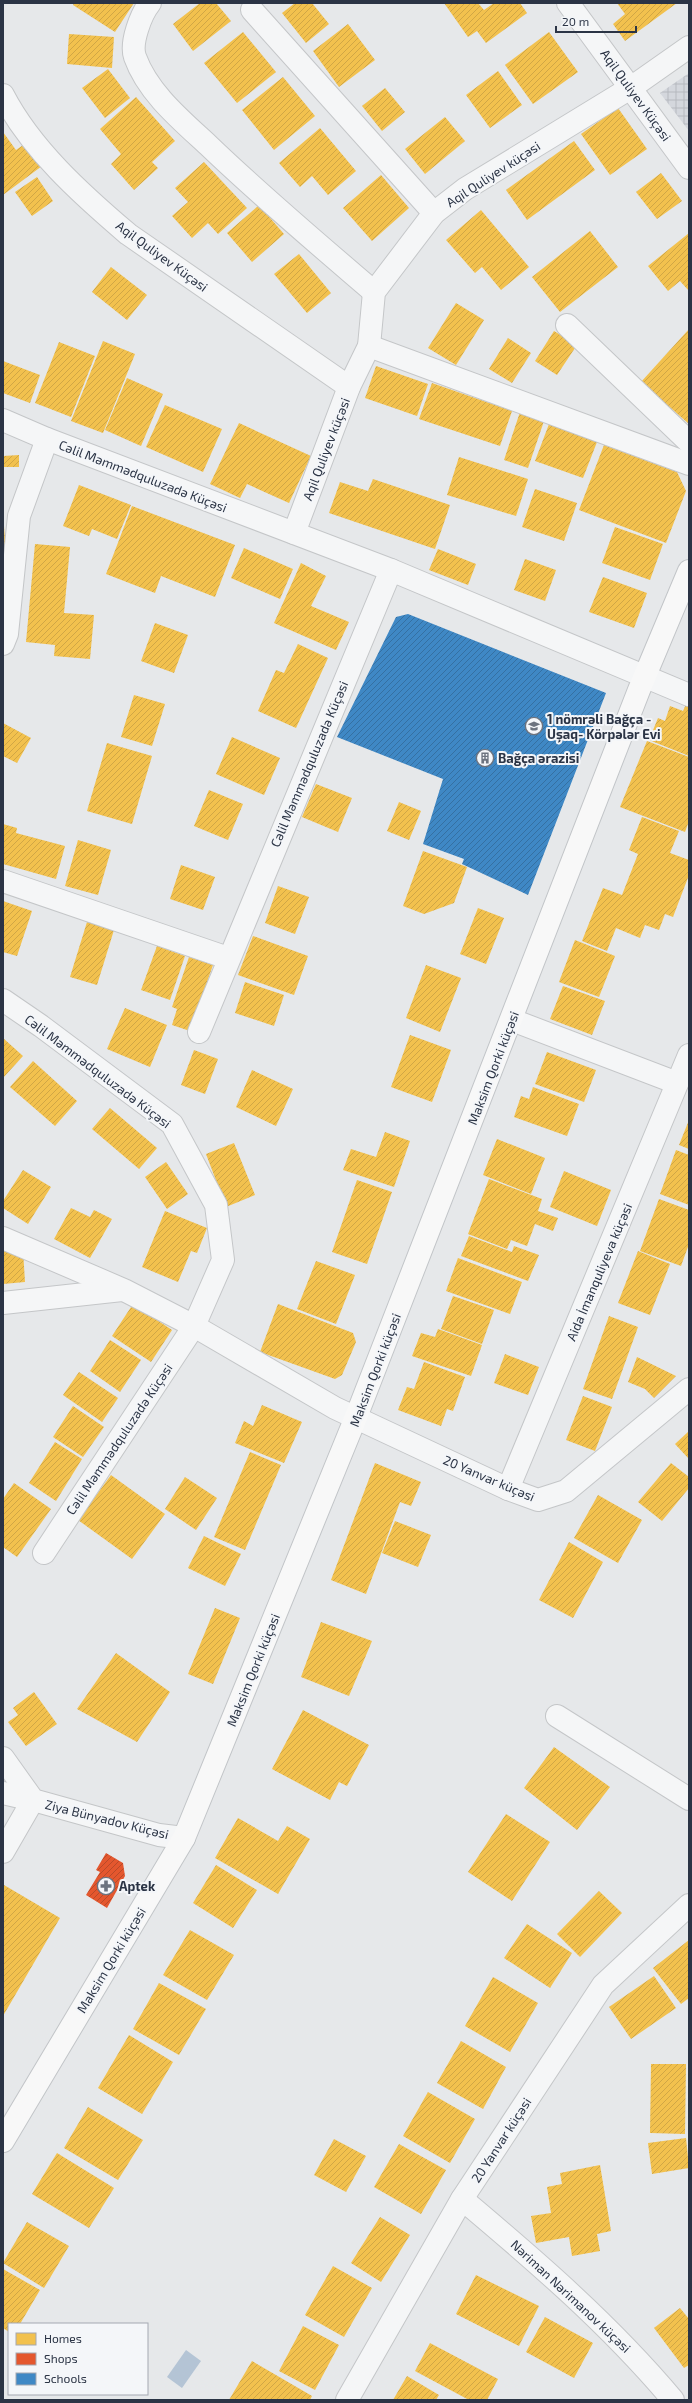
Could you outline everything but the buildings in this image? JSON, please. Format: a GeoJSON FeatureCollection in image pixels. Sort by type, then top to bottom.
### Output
{"type":"FeatureCollection","features":[{"type":"Feature","properties":{"kind":"main road","name":"Maksim Qorki küçəsi"},"geometry":{"type":"LineString","coordinates":[[3,2140],[184,1838],[356,1417],[512,1020],[644,677],[689,571]]}},
{"type":"Feature","properties":{"kind":"street"},"geometry":{"type":"LineString","coordinates":[[150,3],[135,38],[134,50],[134,56],[147,81],[174,113],[249,184],[374,292]]}},
{"type":"Feature","properties":{"kind":"street","name":"Aqil Quliyev Küçəsi"},"geometry":{"type":"LineString","coordinates":[[568,3],[632,87],[689,168]]}},
{"type":"Feature","properties":{"kind":"street"},"geometry":{"type":"LineString","coordinates":[[252,10],[434,213]]}},
{"type":"Feature","properties":{"kind":"street","name":"Aqil Quliyev küçəsi"},"geometry":{"type":"LineString","coordinates":[[294,533],[350,387],[369,346],[374,292],[434,213],[465,189],[632,87],[689,47]]}},
{"type":"Feature","properties":{"kind":"street","name":"Aqil Quliyev Küçəsi"},"geometry":{"type":"LineString","coordinates":[[3,94],[22,127],[47,156],[107,216],[128,234],[350,387]]}},
{"type":"Feature","properties":{"kind":"street"},"geometry":{"type":"LineString","coordinates":[[567,325],[689,442]]}},
{"type":"Feature","properties":{"kind":"street"},"geometry":{"type":"LineString","coordinates":[[369,346],[689,464]]}},
{"type":"Feature","properties":{"kind":"street"},"geometry":{"type":"LineString","coordinates":[[3,420],[47,439]]}},
{"type":"Feature","properties":{"kind":"street","name":"Cəlil Məmmədquluzadə Küçəsi"},"geometry":{"type":"LineString","coordinates":[[3,644],[7,634],[19,516],[47,439],[391,570],[689,695]]}},
{"type":"Feature","properties":{"kind":"street","name":"Cəlil Məmmədquluzadə Küçəsi"},"geometry":{"type":"LineString","coordinates":[[199,1032],[228,958],[391,570]]}},
{"type":"Feature","properties":{"kind":"street"},"geometry":{"type":"LineString","coordinates":[[3,881],[228,958]]}},
{"type":"Feature","properties":{"kind":"street","name":"Cəlil Məmmədquluzadə Küçəsi"},"geometry":{"type":"LineString","coordinates":[[3,1000],[41,1026],[172,1124],[216,1205],[223,1260],[194,1326],[44,1553]]}},
{"type":"Feature","properties":{"kind":"street"},"geometry":{"type":"LineString","coordinates":[[512,1020],[677,1083]]}},
{"type":"Feature","properties":{"kind":"street","name":"Aida İmanquliyeva küçəsi"},"geometry":{"type":"LineString","coordinates":[[508,1489],[689,1055]]}},
{"type":"Feature","properties":{"kind":"street"},"geometry":{"type":"LineString","coordinates":[[3,1238],[124,1290],[194,1326],[335,1408],[356,1417]]}},
{"type":"Feature","properties":{"kind":"street"},"geometry":{"type":"LineString","coordinates":[[3,1303],[124,1290]]}},
{"type":"Feature","properties":{"kind":"street","name":"20 Yanvar küçəsi"},"geometry":{"type":"LineString","coordinates":[[356,1417],[508,1489],[538,1500],[566,1491],[689,1389]]}},
{"type":"Feature","properties":{"kind":"street"},"geometry":{"type":"LineString","coordinates":[[557,1716],[689,1799]]}},
{"type":"Feature","properties":{"kind":"street","name":"Ziya Bünyadov Küçəsi"},"geometry":{"type":"LineString","coordinates":[[4,1755],[33,1800]]}},
{"type":"Feature","properties":{"kind":"street","name":"Ziya Bünyadov Küçəsi"},"geometry":{"type":"LineString","coordinates":[[3,1793],[159,1835],[184,1838]]}},
{"type":"Feature","properties":{"kind":"street"},"geometry":{"type":"LineString","coordinates":[[3,1852],[33,1800]]}},
{"type":"Feature","properties":{"kind":"street","name":"20 Yanvar küçəsi"},"geometry":{"type":"LineString","coordinates":[[347,2400],[462,2199],[603,1985],[689,1905]]}},
{"type":"Feature","properties":{"kind":"street","name":"Nəriman Nərimanov küçəsi"},"geometry":{"type":"LineString","coordinates":[[462,2199],[538,2262],[591,2312],[641,2362],[673,2400]]}},
{"type":"Feature","properties":{"kind":"shaded area"},"geometry":{"type":"Polygon","coordinates":[[[689,73],[689,131],[660,93],[689,73]]]}},
{"type":"Feature","properties":{"kind":"water"},"geometry":{"type":"Polygon","coordinates":[[[186,2350],[201,2361],[182,2388],[167,2377],[186,2350]]]}},
{"type":"Feature","properties":{"kind":"place","name":"1 nömrəli Bağça - Uşaq- Körpələr Evi"},"geometry":{"type":"Point","coordinates":[534,726]}},
{"type":"Feature","properties":{"kind":"place","name":"Bağça ərazisi"},"geometry":{"type":"Point","coordinates":[485,758]}},
{"type":"Feature","properties":{"kind":"place","name":"Aptek"},"geometry":{"type":"Point","coordinates":[106,1886]}}]}
